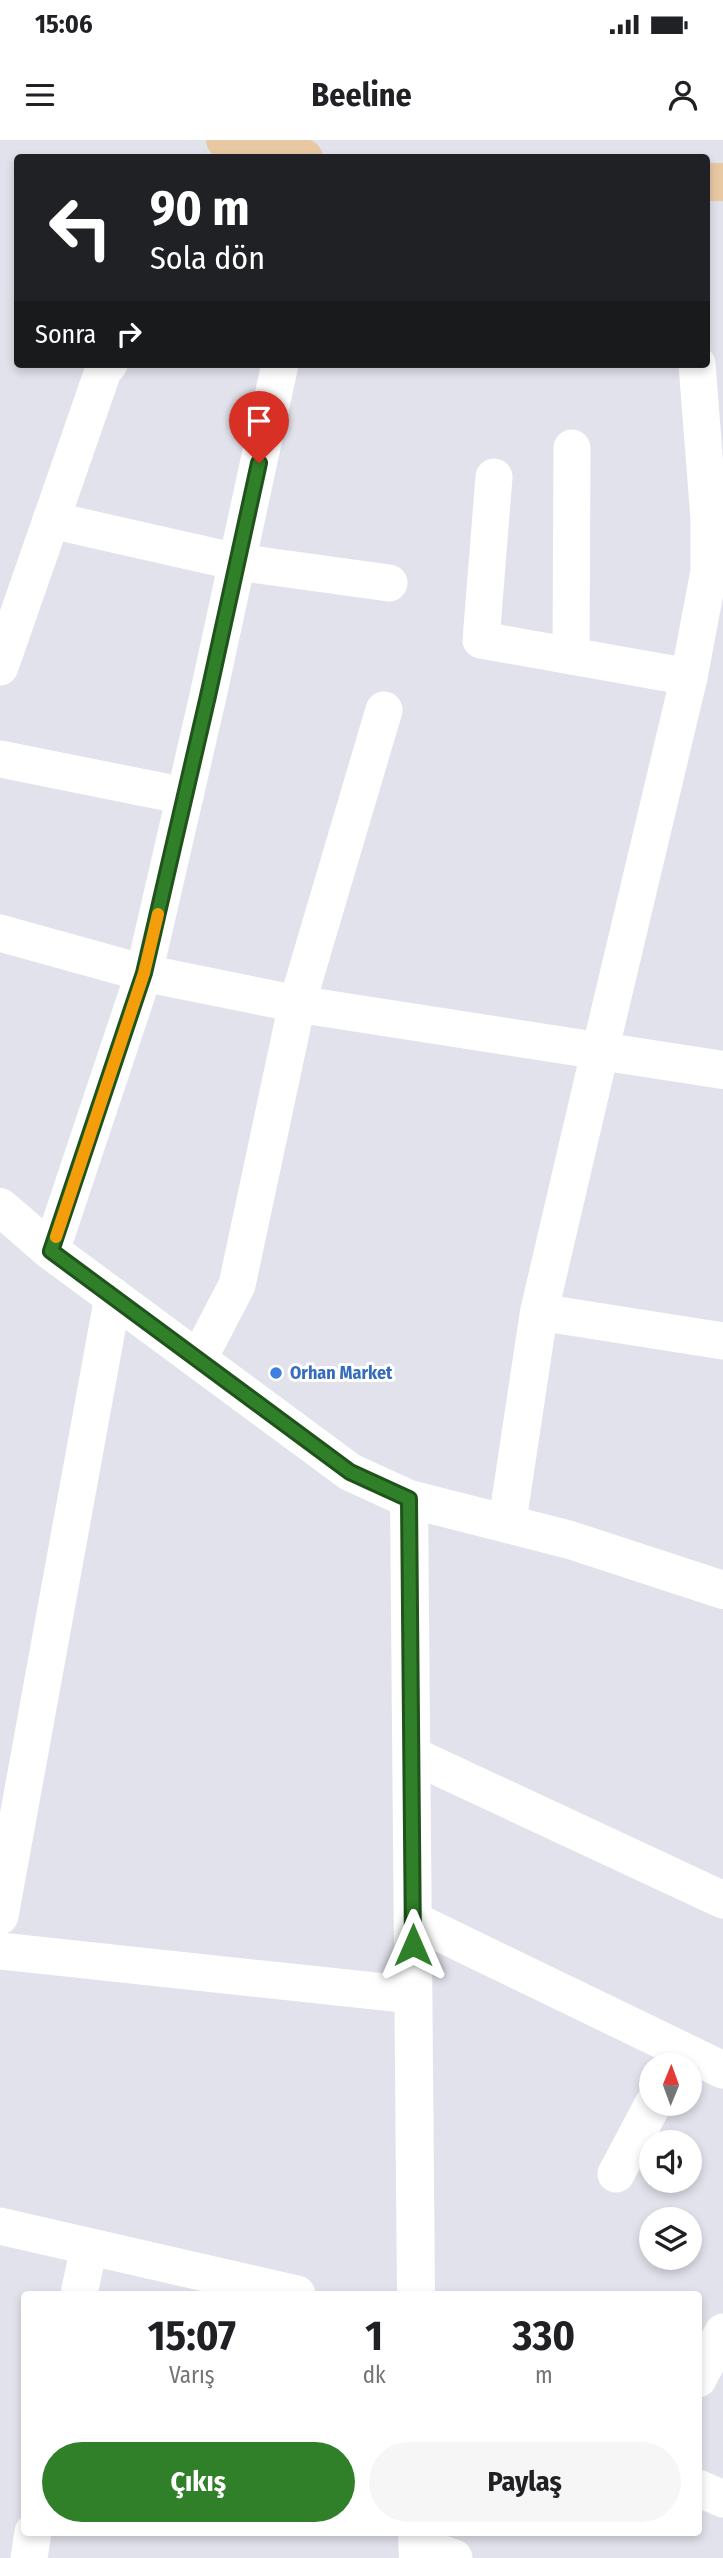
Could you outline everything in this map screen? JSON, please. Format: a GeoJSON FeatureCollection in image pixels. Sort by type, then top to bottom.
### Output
{"type":"FeatureCollection","features":[{"type":"Feature","properties":{"kind":"main road"},"geometry":{"type":"LineString","coordinates":[[243,148],[280,154]]}},
{"type":"Feature","properties":{"kind":"main road"},"geometry":{"type":"LineString","coordinates":[[507,1524],[539,1312],[600,1051],[723,1070]]}},
{"type":"Feature","properties":{"kind":"main road"},"geometry":{"type":"LineString","coordinates":[[0,1207],[51,1251],[350,1472],[409,1499],[570,1540],[723,1590]]}},
{"type":"Feature","properties":{"kind":"main road"},"geometry":{"type":"LineString","coordinates":[[409,1499],[416,2291]]}},
{"type":"Feature","properties":{"kind":"street"},"geometry":{"type":"LineString","coordinates":[[0,667],[106,368]]}},
{"type":"Feature","properties":{"kind":"street"},"geometry":{"type":"LineString","coordinates":[[51,1251],[144,973],[279,368]]}},
{"type":"Feature","properties":{"kind":"street"},"geometry":{"type":"LineString","coordinates":[[3,944],[297,1004],[600,1051],[716,570],[709,519],[697,368]]}},
{"type":"Feature","properties":{"kind":"street"},"geometry":{"type":"LineString","coordinates":[[571,656],[572,448]]}},
{"type":"Feature","properties":{"kind":"street"},"geometry":{"type":"LineString","coordinates":[[494,477],[481,640],[690,677]]}},
{"type":"Feature","properties":{"kind":"street"},"geometry":{"type":"LineString","coordinates":[[51,520],[237,562],[389,583]]}},
{"type":"Feature","properties":{"kind":"street"},"geometry":{"type":"LineString","coordinates":[[198,1360],[237,1285],[297,1004],[384,710]]}},
{"type":"Feature","properties":{"kind":"street"},"geometry":{"type":"LineString","coordinates":[[0,759],[185,796]]}},
{"type":"Feature","properties":{"kind":"street"},"geometry":{"type":"LineString","coordinates":[[0,1916],[113,1296]]}},
{"type":"Feature","properties":{"kind":"street"},"geometry":{"type":"LineString","coordinates":[[539,1312],[723,1341]]}},
{"type":"Feature","properties":{"kind":"street"},"geometry":{"type":"LineString","coordinates":[[412,1755],[723,1900]]}},
{"type":"Feature","properties":{"kind":"street"},"geometry":{"type":"LineString","coordinates":[[413,1920],[668,2053]]}},
{"type":"Feature","properties":{"kind":"street"},"geometry":{"type":"LineString","coordinates":[[0,1951],[413,1995]]}},
{"type":"Feature","properties":{"kind":"street"},"geometry":{"type":"LineString","coordinates":[[702,2064],[723,2070]]}},
{"type":"Feature","properties":{"kind":"street"},"geometry":{"type":"LineString","coordinates":[[616,2174],[647,2116]]}},
{"type":"Feature","properties":{"kind":"street"},"geometry":{"type":"LineString","coordinates":[[0,2226],[284,2291]]}},
{"type":"Feature","properties":{"kind":"street"},"geometry":{"type":"LineString","coordinates":[[80,2291],[89,2247]]}},
{"type":"Feature","properties":{"kind":"street"},"geometry":{"type":"LineString","coordinates":[[702,2371],[723,2332]]}},
{"type":"Feature","properties":{"kind":"street"},"geometry":{"type":"LineString","coordinates":[[702,2490],[723,2499]]}},
{"type":"Feature","properties":{"kind":"street"},"geometry":{"type":"LineString","coordinates":[[29,2558],[32,2536]]}},
{"type":"Feature","properties":{"kind":"street"},"geometry":{"type":"LineString","coordinates":[[418,2545],[454,2558]]}},
{"type":"Feature","properties":{"kind":"slow traffic"},"geometry":{"type":"LineString","coordinates":[[56,1237],[144,973],[158,914]]}},
{"type":"Feature","properties":{"kind":"place","name":"Orhan Market"},"geometry":{"type":"Point","coordinates":[276,1373]}},
{"type":"Feature","properties":{"kind":"route"},"geometry":{"type":"LineString","coordinates":[[259,463],[144,973],[51,1251],[350,1472],[409,1499],[413,1945]]}}]}
